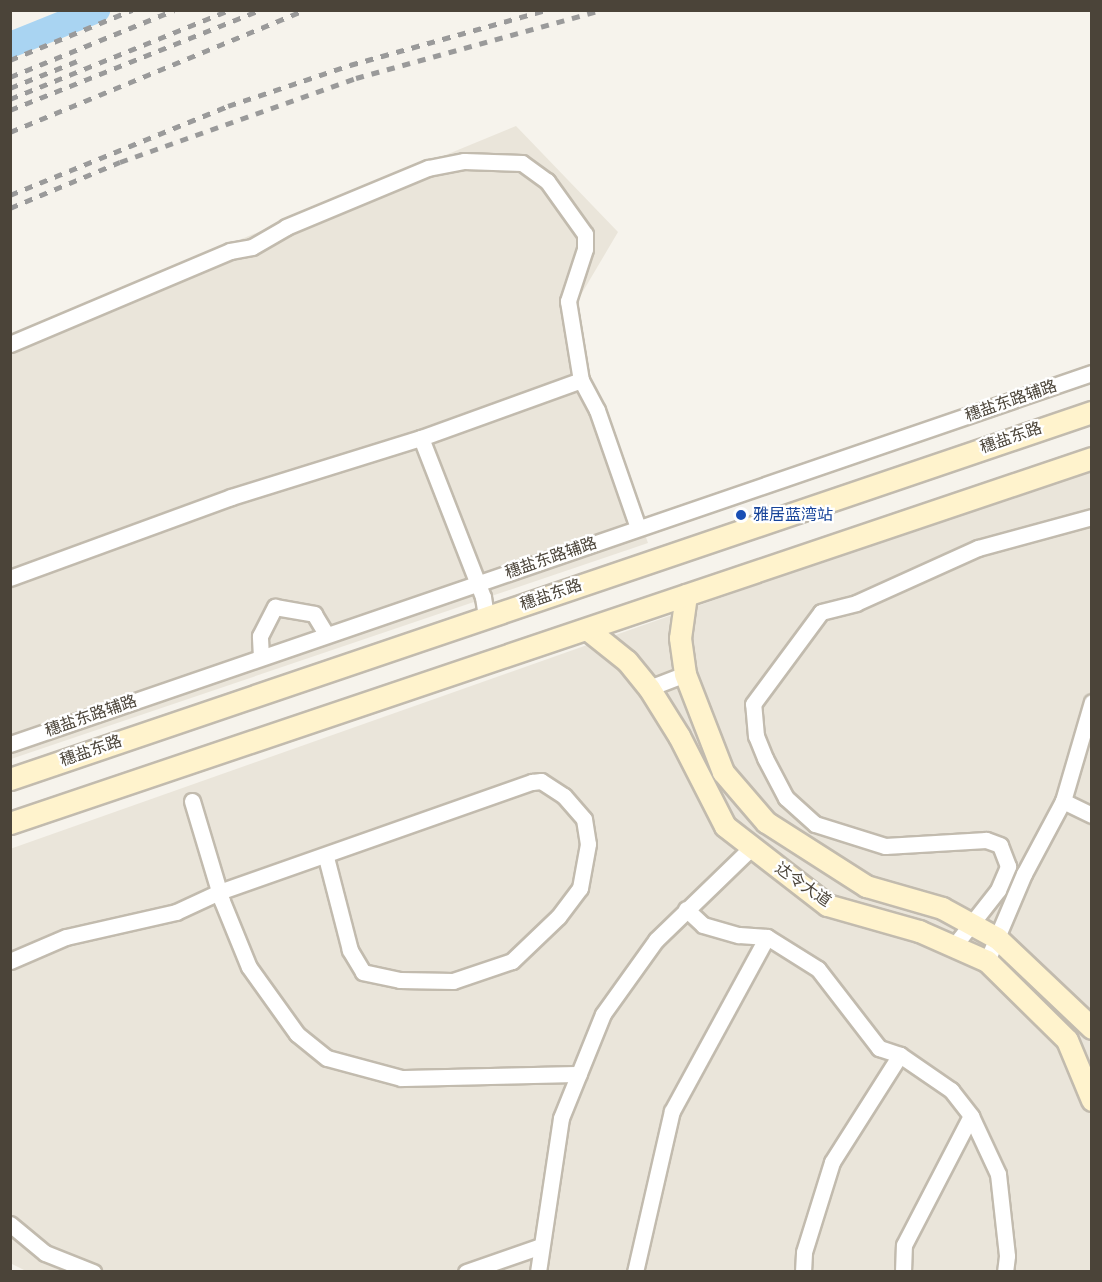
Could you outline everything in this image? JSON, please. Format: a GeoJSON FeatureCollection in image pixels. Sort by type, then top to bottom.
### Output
{"type":"FeatureCollection","features":[{"type":"Feature","properties":{"kind":"main road","name":"穗盐东路"},"geometry":{"type":"LineString","coordinates":[[10,779],[1092,412]]}},
{"type":"Feature","properties":{"kind":"main road"},"geometry":{"type":"LineString","coordinates":[[10,823],[1092,458]]}},
{"type":"Feature","properties":{"kind":"main road","name":"达令大道"},"geometry":{"type":"LineString","coordinates":[[686,595],[680,638],[685,674],[723,772],[766,822],[866,886],[942,908],[997,938],[1092,1028]]}},
{"type":"Feature","properties":{"kind":"main road","name":"达令大道"},"geometry":{"type":"LineString","coordinates":[[587,629],[627,661],[649,688],[679,736],[725,826],[827,905],[919,932],[987,961],[1067,1040],[1092,1100]]}},
{"type":"Feature","properties":{"kind":"street"},"geometry":{"type":"LineString","coordinates":[[10,344],[230,251],[252,247],[286,227],[428,168],[501,160],[522,163],[547,181],[585,234],[585,249],[568,301],[581,381],[597,410],[638,528]]}},
{"type":"Feature","properties":{"kind":"street","name":"穗盐东路辅路"},"geometry":{"type":"LineString","coordinates":[[10,744],[1092,373]]}},
{"type":"Feature","properties":{"kind":"street"},"geometry":{"type":"LineString","coordinates":[[10,578],[231,497],[421,438],[581,381]]}},
{"type":"Feature","properties":{"kind":"street"},"geometry":{"type":"LineString","coordinates":[[421,438],[478,583],[486,617]]}},
{"type":"Feature","properties":{"kind":"street"},"geometry":{"type":"LineString","coordinates":[[954,946],[998,890],[1008,866],[1000,845],[986,840],[885,846],[815,824],[786,798],[770,768],[756,736],[753,704],[821,612],[856,603],[978,548],[1092,517]]}},
{"type":"Feature","properties":{"kind":"street"},"geometry":{"type":"LineString","coordinates":[[261,657],[260,636],[275,607],[314,615],[326,634]]}},
{"type":"Feature","properties":{"kind":"street"},"geometry":{"type":"LineString","coordinates":[[649,688],[685,674]]}},
{"type":"Feature","properties":{"kind":"street"},"geometry":{"type":"LineString","coordinates":[[987,961],[1024,873],[1063,801],[1092,702]]}},
{"type":"Feature","properties":{"kind":"street"},"geometry":{"type":"LineString","coordinates":[[10,961],[66,937],[176,912],[219,892],[541,781],[564,796],[584,819],[588,844],[580,888],[558,917],[512,961],[453,981],[400,980],[363,972],[350,950],[326,857]]}},
{"type":"Feature","properties":{"kind":"street"},"geometry":{"type":"LineString","coordinates":[[192,801],[219,892],[249,967],[297,1034],[327,1059],[401,1078],[579,1074]]}},
{"type":"Feature","properties":{"kind":"street"},"geometry":{"type":"LineString","coordinates":[[1063,801],[1092,815]]}},
{"type":"Feature","properties":{"kind":"street"},"geometry":{"type":"LineString","coordinates":[[538,1272],[561,1118],[603,1014],[656,940],[752,847]]}},
{"type":"Feature","properties":{"kind":"street"},"geometry":{"type":"LineString","coordinates":[[686,909],[703,925],[739,935],[767,937],[818,969],[879,1047],[900,1056],[951,1090],[971,1116],[998,1174],[1005,1272]]}},
{"type":"Feature","properties":{"kind":"street"},"geometry":{"type":"LineString","coordinates":[[635,1272],[672,1111],[767,937]]}},
{"type":"Feature","properties":{"kind":"street"},"geometry":{"type":"LineString","coordinates":[[803,1272],[804,1252],[832,1162],[900,1056]]}},
{"type":"Feature","properties":{"kind":"street"},"geometry":{"type":"LineString","coordinates":[[903,1272],[904,1245],[971,1116]]}},
{"type":"Feature","properties":{"kind":"street"},"geometry":{"type":"LineString","coordinates":[[10,1224],[45,1253],[93,1272]]}},
{"type":"Feature","properties":{"kind":"street"},"geometry":{"type":"LineString","coordinates":[[466,1272],[541,1246]]}},
{"type":"Feature","properties":{"kind":"shaded area"},"geometry":{"type":"Polygon","coordinates":[[[516,126],[618,232],[569,315],[648,543],[11,759],[11,334],[516,126]]]}},
{"type":"Feature","properties":{"kind":"shaded area"},"geometry":{"type":"Polygon","coordinates":[[[1091,467],[1091,1271],[26,1271],[10,1263],[10,849],[1091,467]]]}},
{"type":"Feature","properties":{"kind":"waterway"},"geometry":{"type":"LineString","coordinates":[[10,45],[97,10]]}},
{"type":"Feature","properties":{"kind":"railway"},"geometry":{"type":"LineString","coordinates":[[10,60],[132,10]]}},
{"type":"Feature","properties":{"kind":"railway"},"geometry":{"type":"LineString","coordinates":[[10,77],[174,10]]}},
{"type":"Feature","properties":{"kind":"railway"},"geometry":{"type":"LineString","coordinates":[[10,99],[229,10]]}},
{"type":"Feature","properties":{"kind":"railway"},"geometry":{"type":"LineString","coordinates":[[10,110],[260,10]]}},
{"type":"Feature","properties":{"kind":"railway"},"geometry":{"type":"LineString","coordinates":[[10,132],[304,10]]}},
{"type":"Feature","properties":{"kind":"railway"},"geometry":{"type":"LineString","coordinates":[[10,195],[228,106],[350,65],[546,10]]}},
{"type":"Feature","properties":{"kind":"railway"},"geometry":{"type":"LineString","coordinates":[[10,208],[120,162],[356,78],[602,10]]}},
{"type":"Feature","properties":{"kind":"railway"},"geometry":{"type":"LineString","coordinates":[[10,88],[77,61]]}},
{"type":"Feature","properties":{"kind":"place","name":"雅居蓝湾站"},"geometry":{"type":"Point","coordinates":[741,515]}}]}
